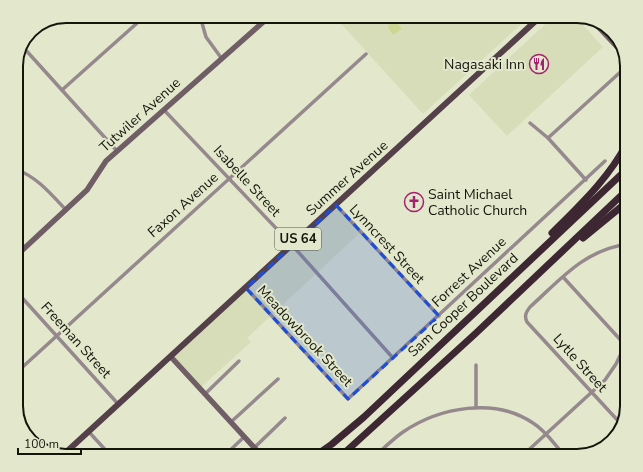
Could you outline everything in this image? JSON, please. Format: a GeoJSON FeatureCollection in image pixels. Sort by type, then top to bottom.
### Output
{"type":"FeatureCollection","features":[{"type":"Feature","properties":{"kind":"highway"},"geometry":{"type":"LineString","coordinates":[[470,317],[587,198],[608,174],[620,154]]}},
{"type":"Feature","properties":{"kind":"highway","name":"Sam Cooper Boulevard"},"geometry":{"type":"LineString","coordinates":[[324,449],[364,417],[620,176]]}},
{"type":"Feature","properties":{"kind":"highway","name":"Sam Cooper Boulevard"},"geometry":{"type":"LineString","coordinates":[[349,449],[399,404],[620,197]]}},
{"type":"Feature","properties":{"kind":"highway"},"geometry":{"type":"LineString","coordinates":[[564,250],[582,239],[620,208]]}},
{"type":"Feature","properties":{"kind":"main road","name":"Summer Avenue"},"geometry":{"type":"LineString","coordinates":[[70,449],[533,23]]}},
{"type":"Feature","properties":{"kind":"street"},"geometry":{"type":"LineString","coordinates":[[62,90],[137,23]]}},
{"type":"Feature","properties":{"kind":"street"},"geometry":{"type":"LineString","coordinates":[[202,23],[206,37],[222,58]]}},
{"type":"Feature","properties":{"kind":"street","name":"Tutwiler Avenue"},"geometry":{"type":"LineString","coordinates":[[23,250],[90,186],[101,167],[117,151],[262,23]]}},
{"type":"Feature","properties":{"kind":"street"},"geometry":{"type":"LineString","coordinates":[[604,32],[611,41]]}},
{"type":"Feature","properties":{"kind":"street"},"geometry":{"type":"LineString","coordinates":[[26,50],[117,151]]}},
{"type":"Feature","properties":{"kind":"street","name":"Faxon Avenue"},"geometry":{"type":"LineString","coordinates":[[23,367],[366,54]]}},
{"type":"Feature","properties":{"kind":"street"},"geometry":{"type":"LineString","coordinates":[[548,138],[620,72]]}},
{"type":"Feature","properties":{"kind":"street","name":"Isabelle Street"},"geometry":{"type":"LineString","coordinates":[[164,110],[292,245],[393,358]]}},
{"type":"Feature","properties":{"kind":"street"},"geometry":{"type":"LineString","coordinates":[[530,123],[548,138],[586,180]]}},
{"type":"Feature","properties":{"kind":"street","name":"Forrest Avenue"},"geometry":{"type":"LineString","coordinates":[[348,398],[605,161]]}},
{"type":"Feature","properties":{"kind":"street"},"geometry":{"type":"LineString","coordinates":[[23,172],[29,174],[40,183],[66,210]]}},
{"type":"Feature","properties":{"kind":"street","name":"Lynncrest Street"},"geometry":{"type":"LineString","coordinates":[[336,205],[438,316]]}},
{"type":"Feature","properties":{"kind":"street"},"geometry":{"type":"LineString","coordinates":[[620,245],[614,246],[582,260],[563,277],[620,339]]}},
{"type":"Feature","properties":{"kind":"street","name":"Lytle Street"},"geometry":{"type":"LineString","coordinates":[[563,277],[530,307],[526,315],[527,322],[618,420]]}},
{"type":"Feature","properties":{"kind":"street","name":"Meadowbrook Street"},"geometry":{"type":"LineString","coordinates":[[246,288],[348,398]]}},
{"type":"Feature","properties":{"kind":"street","name":"Freeman Street"},"geometry":{"type":"LineString","coordinates":[[23,299],[119,405]]}},
{"type":"Feature","properties":{"kind":"street"},"geometry":{"type":"LineString","coordinates":[[171,357],[254,448],[285,418]]}},
{"type":"Feature","properties":{"kind":"street"},"geometry":{"type":"LineString","coordinates":[[530,449],[592,392],[611,372],[620,357]]}},
{"type":"Feature","properties":{"kind":"street"},"geometry":{"type":"LineString","coordinates":[[204,394],[239,361]]}},
{"type":"Feature","properties":{"kind":"street"},"geometry":{"type":"LineString","coordinates":[[476,365],[476,407]]}},
{"type":"Feature","properties":{"kind":"street"},"geometry":{"type":"LineString","coordinates":[[231,422],[278,379]]}},
{"type":"Feature","properties":{"kind":"street"},"geometry":{"type":"LineString","coordinates":[[384,449],[399,435],[419,423],[442,414],[476,407],[493,408],[512,412],[533,422],[559,449]]}},
{"type":"Feature","properties":{"kind":"street"},"geometry":{"type":"LineString","coordinates":[[89,432],[104,449]]}},
{"type":"Feature","properties":{"kind":"street"},"geometry":{"type":"LineString","coordinates":[[231,449],[244,437]]}},
{"type":"Feature","properties":{"kind":"highlighted area"},"geometry":{"type":"Polygon","coordinates":[[[336,205],[439,316],[348,399],[246,288],[336,205]]]}},
{"type":"Feature","properties":{"kind":"shaded area"},"geometry":{"type":"Polygon","coordinates":[[[340,23],[522,23],[423,114],[340,23]]]}},
{"type":"Feature","properties":{"kind":"shaded area"},"geometry":{"type":"Polygon","coordinates":[[[546,23],[581,23],[603,47],[507,136],[469,95],[546,23]]]}},
{"type":"Feature","properties":{"kind":"shaded area"},"geometry":{"type":"Polygon","coordinates":[[[336,205],[361,232],[247,338],[251,342],[200,388],[171,357],[336,205]]]}},
{"type":"Feature","properties":{"kind":"green space"},"geometry":{"type":"Polygon","coordinates":[[[390,23],[398,23],[402,29],[393,35],[388,27],[390,23]]]}},
{"type":"Feature","properties":{"kind":"place","name":"Nagasaki Inn"},"geometry":{"type":"Point","coordinates":[539,64]}},
{"type":"Feature","properties":{"kind":"place","name":"Saint Michael Catholic Church"},"geometry":{"type":"Point","coordinates":[414,202]}}]}
